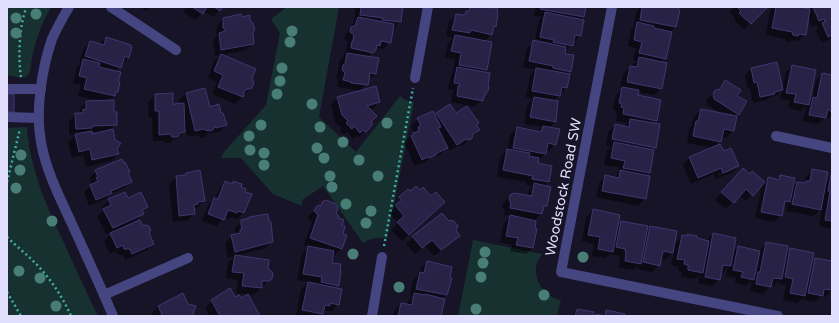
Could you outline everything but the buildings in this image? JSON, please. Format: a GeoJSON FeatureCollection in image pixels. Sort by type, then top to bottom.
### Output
{"type":"FeatureCollection","features":[{"type":"Feature","properties":{"kind":"street"},"geometry":{"type":"LineString","coordinates":[[69,7],[52,40],[41,89],[39,118],[41,141],[54,186],[113,316]]}},
{"type":"Feature","properties":{"kind":"street"},"geometry":{"type":"LineString","coordinates":[[112,7],[176,50]]}},
{"type":"Feature","properties":{"kind":"street"},"geometry":{"type":"LineString","coordinates":[[415,78],[428,7]]}},
{"type":"Feature","properties":{"kind":"street","name":"Woodstock Road SW"},"geometry":{"type":"LineString","coordinates":[[612,7],[561,272],[778,316]]}},
{"type":"Feature","properties":{"kind":"street"},"geometry":{"type":"LineString","coordinates":[[7,89],[41,89]]}},
{"type":"Feature","properties":{"kind":"street"},"geometry":{"type":"LineString","coordinates":[[7,117],[39,118]]}},
{"type":"Feature","properties":{"kind":"street"},"geometry":{"type":"LineString","coordinates":[[776,136],[832,148]]}},
{"type":"Feature","properties":{"kind":"street"},"geometry":{"type":"LineString","coordinates":[[372,316],[382,256]]}},
{"type":"Feature","properties":{"kind":"street"},"geometry":{"type":"LineString","coordinates":[[104,295],[188,258]]}},
{"type":"Feature","properties":{"kind":"path"},"geometry":{"type":"LineString","coordinates":[[22,82],[20,54],[21,32],[27,7]]}},
{"type":"Feature","properties":{"kind":"path"},"geometry":{"type":"LineString","coordinates":[[382,256],[415,78]]}},
{"type":"Feature","properties":{"kind":"path"},"geometry":{"type":"LineString","coordinates":[[7,182],[21,125]]}},
{"type":"Feature","properties":{"kind":"path"},"geometry":{"type":"LineString","coordinates":[[7,237],[38,266],[50,280],[64,300],[71,316]]}},
{"type":"Feature","properties":{"kind":"path"},"geometry":{"type":"LineString","coordinates":[[7,292],[21,316]]}},
{"type":"Feature","properties":{"kind":"green space"},"geometry":{"type":"Polygon","coordinates":[[[7,7],[51,7],[37,37],[29,73],[24,78],[7,75],[7,7]]]}},
{"type":"Feature","properties":{"kind":"green space"},"geometry":{"type":"Polygon","coordinates":[[[287,7],[339,7],[319,117],[356,152],[400,96],[405,100],[414,102],[387,239],[375,238],[363,243],[323,186],[302,200],[302,206],[273,194],[241,158],[221,158],[224,152],[266,105],[280,33],[271,19],[287,7]]]}},
{"type":"Feature","properties":{"kind":"green space"},"geometry":{"type":"Polygon","coordinates":[[[27,127],[35,172],[45,201],[98,316],[7,316],[7,128],[27,127]]]}},
{"type":"Feature","properties":{"kind":"green space"},"geometry":{"type":"Polygon","coordinates":[[[473,240],[542,254],[537,263],[536,276],[541,287],[545,291],[561,300],[557,316],[458,316],[473,240]]]}}]}
